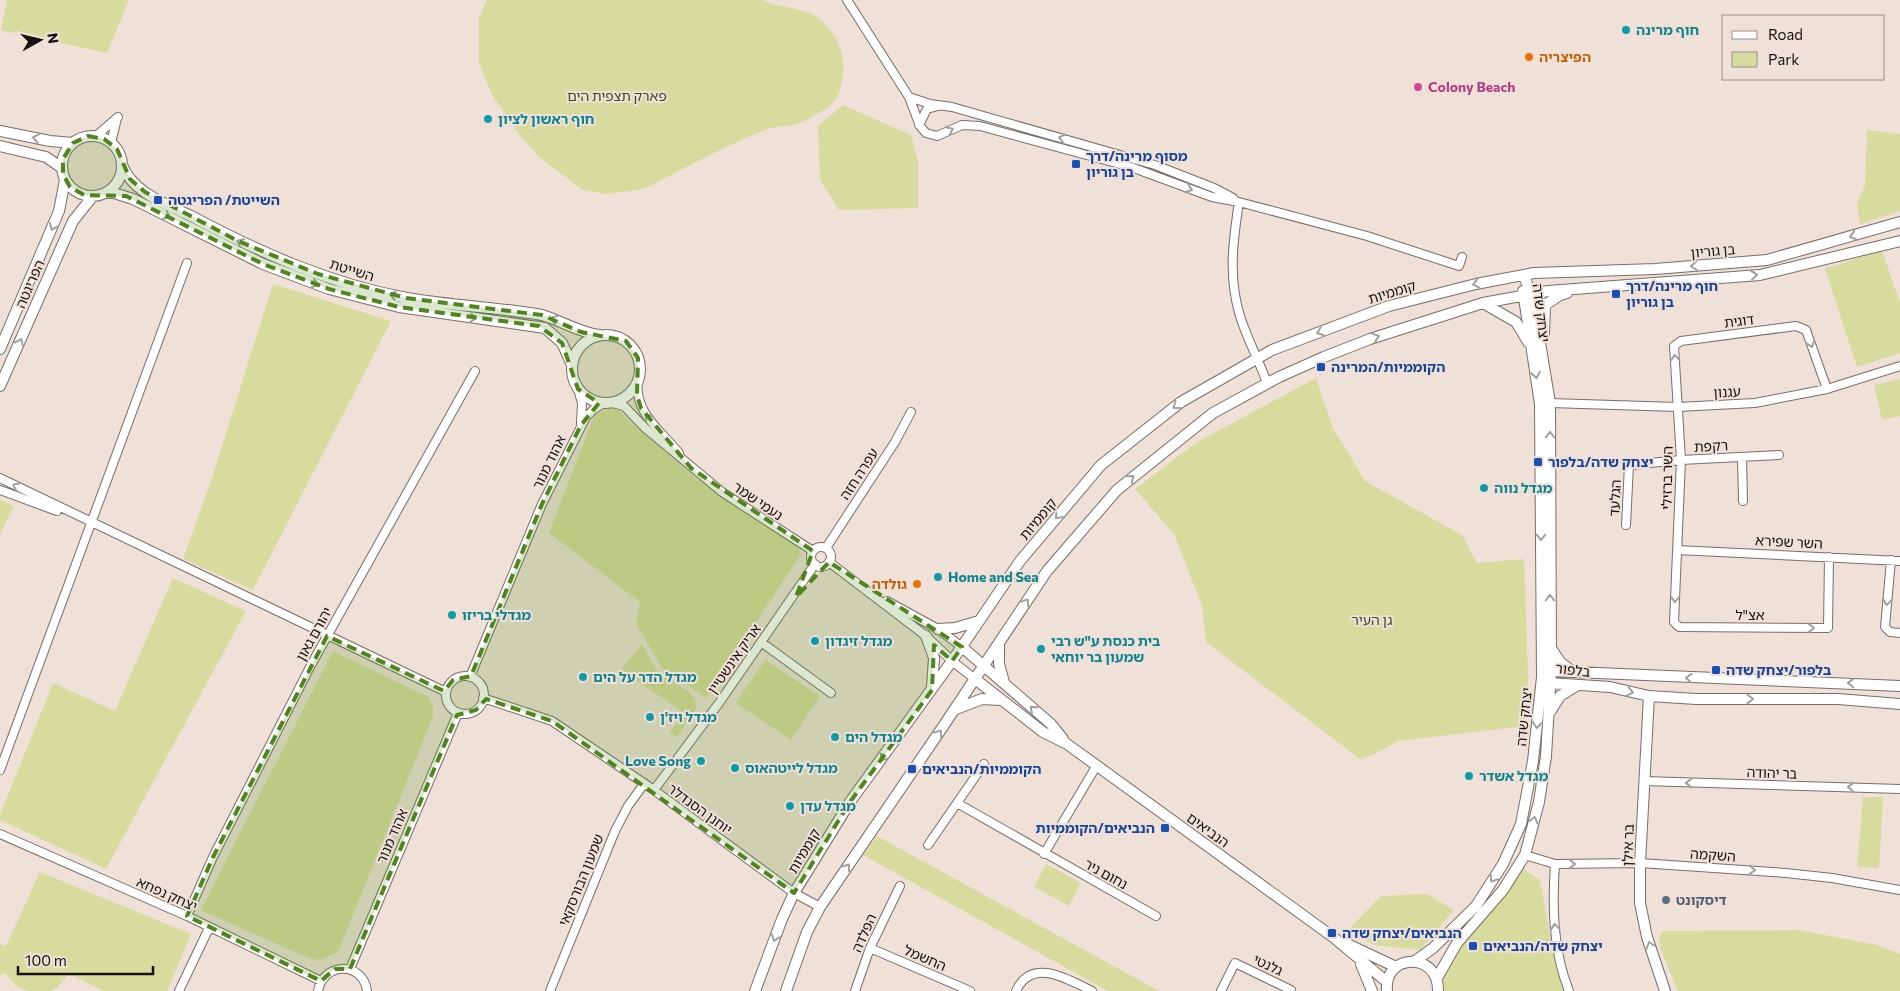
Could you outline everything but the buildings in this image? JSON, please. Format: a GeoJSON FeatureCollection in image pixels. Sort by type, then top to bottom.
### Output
{"type":"FeatureCollection","features":[{"type":"Feature","properties":{"kind":"street"},"geometry":{"type":"LineString","coordinates":[[847,0],[909,97],[920,125],[926,133],[936,136],[962,125],[980,126],[1131,167],[1212,197],[1239,202],[1367,236],[1459,266],[1462,256]]}},
{"type":"Feature","properties":{"kind":"street"},"geometry":{"type":"LineString","coordinates":[[909,97],[952,107],[1155,166],[1214,188],[1239,202]]}},
{"type":"Feature","properties":{"kind":"street"},"geometry":{"type":"LineString","coordinates":[[920,125],[927,109],[940,105]]}},
{"type":"Feature","properties":{"kind":"street"},"geometry":{"type":"LineString","coordinates":[[96,136],[118,117],[111,143]]}},
{"type":"Feature","properties":{"kind":"street"},"geometry":{"type":"LineString","coordinates":[[0,131],[50,141],[73,143]]}},
{"type":"Feature","properties":{"kind":"street"},"geometry":{"type":"LineString","coordinates":[[88,136],[96,136],[111,143],[121,157],[122,165],[121,176],[116,185],[106,193],[93,196],[77,192],[65,180],[62,168],[66,150],[73,143],[88,136]]}},
{"type":"Feature","properties":{"kind":"street"},"geometry":{"type":"LineString","coordinates":[[0,146],[46,157],[62,168]]}},
{"type":"Feature","properties":{"kind":"street","name":"השייטת"},"geometry":{"type":"LineString","coordinates":[[122,165],[130,179],[153,197],[244,244],[318,274],[370,290],[406,298],[542,315],[581,332],[599,336]]}},
{"type":"Feature","properties":{"kind":"street","name":"הפריגטה"},"geometry":{"type":"LineString","coordinates":[[0,349],[59,211],[65,180]]}},
{"type":"Feature","properties":{"kind":"street","name":"השייטת"},"geometry":{"type":"LineString","coordinates":[[106,193],[114,193],[133,199],[263,264],[329,289],[399,307],[545,328],[562,343],[572,365]]}},
{"type":"Feature","properties":{"kind":"street","name":"הפריגטה"},"geometry":{"type":"LineString","coordinates":[[0,386],[73,221],[93,196]]}},
{"type":"Feature","properties":{"kind":"street"},"geometry":{"type":"LineString","coordinates":[[1239,202],[1232,248],[1234,280],[1240,315],[1267,383]]}},
{"type":"Feature","properties":{"kind":"street","name":"בן גוריון"},"geometry":{"type":"LineString","coordinates":[[1523,275],[1655,269],[1767,260],[1900,222]]}},
{"type":"Feature","properties":{"kind":"street","name":"בן גוריון"},"geometry":{"type":"LineString","coordinates":[[1527,295],[1596,287],[1760,275],[1900,240]]}},
{"type":"Feature","properties":{"kind":"street"},"geometry":{"type":"LineString","coordinates":[[0,770],[188,263]]}},
{"type":"Feature","properties":{"kind":"street","name":"קוממיות"},"geometry":{"type":"LineString","coordinates":[[756,991],[782,919],[794,893],[850,802],[962,648],[1020,561],[1101,465],[1182,402],[1272,350],[1389,306],[1476,284],[1523,275]]}},
{"type":"Feature","properties":{"kind":"street","name":"יצחק שדה"},"geometry":{"type":"LineString","coordinates":[[1396,967],[1408,961],[1415,961],[1433,948],[1476,906],[1503,864],[1521,824],[1533,761],[1548,677],[1550,647],[1550,403],[1544,359],[1523,275]]}},
{"type":"Feature","properties":{"kind":"street"},"geometry":{"type":"LineString","coordinates":[[1544,359],[1544,316],[1546,305],[1560,295],[1596,287]]}},
{"type":"Feature","properties":{"kind":"street"},"geometry":{"type":"LineString","coordinates":[[786,991],[808,932],[820,907],[1047,571],[1117,490],[1213,413],[1267,383],[1370,339],[1484,303],[1527,295]]}},
{"type":"Feature","properties":{"kind":"street","name":"יצחק שדה"},"geometry":{"type":"LineString","coordinates":[[1437,978],[1457,942],[1503,890],[1525,855],[1539,802],[1546,756],[1549,713],[1540,404],[1532,350],[1527,295]]}},
{"type":"Feature","properties":{"kind":"street"},"geometry":{"type":"LineString","coordinates":[[1484,303],[1516,322],[1532,350]]}},
{"type":"Feature","properties":{"kind":"street","name":"דוגית"},"geometry":{"type":"LineString","coordinates":[[1678,407],[1674,346],[1681,341],[1796,326],[1806,330],[1827,389]]}},
{"type":"Feature","properties":{"kind":"street"},"geometry":{"type":"LineString","coordinates":[[599,336],[616,337],[626,342],[638,358],[640,369],[638,379],[628,395],[608,403],[594,401],[586,396],[578,389],[574,380],[572,365],[576,352],[582,344],[599,336]]}},
{"type":"Feature","properties":{"kind":"street","name":"עגנון"},"geometry":{"type":"LineString","coordinates":[[1550,403],[1678,407],[1755,403],[1827,389],[1900,366]]}},
{"type":"Feature","properties":{"kind":"street","name":"יהורם גאון"},"geometry":{"type":"LineString","coordinates":[[187,916],[212,857],[327,636],[475,371]]}},
{"type":"Feature","properties":{"kind":"street","name":"נעמי שמר"},"geometry":{"type":"LineString","coordinates":[[638,379],[637,395],[641,408],[691,468]]}},
{"type":"Feature","properties":{"kind":"street","name":"אהוד מנור"},"geometry":{"type":"LineString","coordinates":[[578,389],[582,403],[581,425]]}},
{"type":"Feature","properties":{"kind":"street","name":"נעמי שמר"},"geometry":{"type":"LineString","coordinates":[[608,403],[624,406],[645,428],[691,468],[749,510],[813,552]]}},
{"type":"Feature","properties":{"kind":"street","name":"אהוד מנור"},"geometry":{"type":"LineString","coordinates":[[470,677],[542,504],[581,425],[594,409],[608,403]]}},
{"type":"Feature","properties":{"kind":"street","name":"השר ברזילי"},"geometry":{"type":"LineString","coordinates":[[1677,550],[1681,460],[1678,407]]}},
{"type":"Feature","properties":{"kind":"street","name":"עפרה חזה"},"geometry":{"type":"LineString","coordinates":[[826,548],[895,442],[911,412]]}},
{"type":"Feature","properties":{"kind":"street","name":"רקפת"},"geometry":{"type":"LineString","coordinates":[[1681,460],[1778,455]]}},
{"type":"Feature","properties":{"kind":"street","name":"רקפת"},"geometry":{"type":"LineString","coordinates":[[1742,457],[1742,501]]}},
{"type":"Feature","properties":{"kind":"street","name":"הגלעד"},"geometry":{"type":"LineString","coordinates":[[1626,525],[1629,465],[1681,460]]}},
{"type":"Feature","properties":{"kind":"street"},"geometry":{"type":"LineString","coordinates":[[0,478],[446,692]]}},
{"type":"Feature","properties":{"kind":"street"},"geometry":{"type":"LineString","coordinates":[[0,490],[92,523]]}},
{"type":"Feature","properties":{"kind":"street"},"geometry":{"type":"LineString","coordinates":[[819,547],[826,548],[831,556],[829,562],[822,566],[816,564],[812,558],[813,552],[819,547]]}},
{"type":"Feature","properties":{"kind":"street","name":"השר שפירא"},"geometry":{"type":"LineString","coordinates":[[1677,550],[1900,561]]}},
{"type":"Feature","properties":{"kind":"street","name":"אצ\"ל"},"geometry":{"type":"LineString","coordinates":[[1677,550],[1674,622],[1679,627],[1828,628],[1829,556]]}},
{"type":"Feature","properties":{"kind":"street"},"geometry":{"type":"LineString","coordinates":[[1890,560],[1885,627],[1890,632],[1900,633]]}},
{"type":"Feature","properties":{"kind":"street"},"geometry":{"type":"LineString","coordinates":[[829,562],[926,636],[952,661],[975,679]]}},
{"type":"Feature","properties":{"kind":"street","name":"אריק אינשטיין"},"geometry":{"type":"LineString","coordinates":[[654,790],[719,703],[816,564]]}},
{"type":"Feature","properties":{"kind":"street"},"geometry":{"type":"LineString","coordinates":[[864,588],[938,629],[962,648]]}},
{"type":"Feature","properties":{"kind":"street"},"geometry":{"type":"LineString","coordinates":[[938,629],[955,628],[980,621]]}},
{"type":"Feature","properties":{"kind":"street"},"geometry":{"type":"LineString","coordinates":[[926,636],[934,658],[932,690]]}},
{"type":"Feature","properties":{"kind":"street"},"geometry":{"type":"LineString","coordinates":[[761,642],[831,693]]}},
{"type":"Feature","properties":{"kind":"street"},"geometry":{"type":"LineString","coordinates":[[999,642],[999,664],[1006,685]]}},
{"type":"Feature","properties":{"kind":"street"},"geometry":{"type":"LineString","coordinates":[[1550,647],[1560,662],[1574,673]]}},
{"type":"Feature","properties":{"kind":"street","name":"הנביאים"},"geometry":{"type":"LineString","coordinates":[[962,648],[1051,724],[1067,744]]}},
{"type":"Feature","properties":{"kind":"street","name":"בלפור"},"geometry":{"type":"LineString","coordinates":[[1548,677],[1574,673],[1900,686]]}},
{"type":"Feature","properties":{"kind":"street"},"geometry":{"type":"LineString","coordinates":[[459,677],[470,677],[480,685],[483,698],[482,704],[471,713],[458,713],[448,704],[446,692],[454,680],[459,677]]}},
{"type":"Feature","properties":{"kind":"street","name":"בלפור"},"geometry":{"type":"LineString","coordinates":[[1548,677],[1576,686],[1610,687],[1649,696],[1696,699],[1838,699],[1900,704]]}},
{"type":"Feature","properties":{"kind":"street","name":"הנביאים"},"geometry":{"type":"LineString","coordinates":[[975,679],[1043,732],[1067,744],[1097,765],[1333,937],[1387,987]]}},
{"type":"Feature","properties":{"kind":"street"},"geometry":{"type":"LineString","coordinates":[[1549,713],[1560,696],[1576,686]]}},
{"type":"Feature","properties":{"kind":"street","name":"בר אילן"},"geometry":{"type":"LineString","coordinates":[[1649,696],[1640,864],[1640,903],[1647,937],[1665,991]]}},
{"type":"Feature","properties":{"kind":"street","name":"יוחנן הסנדלר"},"geometry":{"type":"LineString","coordinates":[[483,698],[552,721],[654,790],[794,893],[820,907]]}},
{"type":"Feature","properties":{"kind":"street"},"geometry":{"type":"LineString","coordinates":[[955,709],[968,702],[982,699],[1001,700]]}},
{"type":"Feature","properties":{"kind":"street","name":"אהוד מנור"},"geometry":{"type":"LineString","coordinates":[[350,969],[458,713]]}},
{"type":"Feature","properties":{"kind":"street"},"geometry":{"type":"LineString","coordinates":[[928,845],[984,764]]}},
{"type":"Feature","properties":{"kind":"street"},"geometry":{"type":"LineString","coordinates":[[1044,854],[1097,765]]}},
{"type":"Feature","properties":{"kind":"street","name":"בר יהודה"},"geometry":{"type":"LineString","coordinates":[[1644,781],[1900,789]]}},
{"type":"Feature","properties":{"kind":"street","name":"שמעון הבורסקאי"},"geometry":{"type":"LineString","coordinates":[[550,991],[614,831],[628,806],[644,784]]}},
{"type":"Feature","properties":{"kind":"street","name":"נחום ניר"},"geometry":{"type":"LineString","coordinates":[[956,803],[1156,916]]}},
{"type":"Feature","properties":{"kind":"street","name":"יצחק נפחא"},"geometry":{"type":"LineString","coordinates":[[0,834],[187,916],[321,981]]}},
{"type":"Feature","properties":{"kind":"street","name":"השקמה"},"geometry":{"type":"LineString","coordinates":[[1525,855],[1555,864],[1640,864],[1786,872],[1900,890]]}},
{"type":"Feature","properties":{"kind":"street"},"geometry":{"type":"LineString","coordinates":[[1555,864],[1552,900],[1556,940],[1569,991]]}},
{"type":"Feature","properties":{"kind":"street","name":"הפלדה"},"geometry":{"type":"LineString","coordinates":[[855,991],[870,948],[900,886]]}},
{"type":"Feature","properties":{"kind":"street"},"geometry":{"type":"LineString","coordinates":[[178,991],[209,928]]}},
{"type":"Feature","properties":{"kind":"street","name":"הנביאים"},"geometry":{"type":"LineString","coordinates":[[1333,937],[1396,967]]}},
{"type":"Feature","properties":{"kind":"street","name":"החשמל"},"geometry":{"type":"LineString","coordinates":[[870,948],[970,991]]}},
{"type":"Feature","properties":{"kind":"street"},"geometry":{"type":"LineString","coordinates":[[1360,961],[1372,991]]}},
{"type":"Feature","properties":{"kind":"street"},"geometry":{"type":"LineString","coordinates":[[1415,961],[1428,966],[1437,978],[1438,991]]}},
{"type":"Feature","properties":{"kind":"street","name":"גלנטי"},"geometry":{"type":"LineString","coordinates":[[1221,991],[1235,964],[1291,990]]}},
{"type":"Feature","properties":{"kind":"street"},"geometry":{"type":"LineString","coordinates":[[1387,987],[1390,974],[1396,967]]}},
{"type":"Feature","properties":{"kind":"street"},"geometry":{"type":"LineString","coordinates":[[318,991],[321,981],[328,973],[336,969],[350,969],[364,980],[367,991]]}},
{"type":"Feature","properties":{"kind":"street"},"geometry":{"type":"LineString","coordinates":[[1016,991],[1018,986],[1030,975],[1042,973],[1054,973],[1092,991]]}},
{"type":"Feature","properties":{"kind":"highlighted area"},"geometry":{"type":"Polygon","coordinates":[[[88,136],[104,139],[117,149],[130,179],[145,192],[238,241],[318,274],[406,298],[542,315],[581,332],[626,341],[638,358],[637,395],[641,408],[691,468],[813,551],[796,597],[829,562],[962,647],[952,661],[934,645],[932,690],[850,802],[794,893],[552,721],[486,699],[476,710],[457,715],[350,969],[335,969],[321,981],[187,916],[213,857],[327,636],[444,691],[453,680],[471,676],[542,504],[581,425],[599,403],[578,389],[562,343],[539,326],[399,307],[329,289],[263,264],[126,196],[84,195],[70,187],[63,174],[63,159],[73,143],[88,136]]]}},
{"type":"Feature","properties":{"kind":"green space"},"geometry":{"type":"Polygon","coordinates":[[[7,0],[129,0],[107,53],[1,30],[7,0]]]}},
{"type":"Feature","properties":{"kind":"green space","name":"פארק תצפית הים"},"geometry":{"type":"Polygon","coordinates":[[[487,0],[763,0],[806,12],[827,25],[838,42],[841,51],[843,72],[841,87],[831,105],[798,124],[771,128],[753,135],[650,186],[639,190],[606,194],[583,190],[539,157],[520,136],[491,93],[479,62],[479,18],[487,0]]]}},
{"type":"Feature","properties":{"kind":"green space"},"geometry":{"type":"Polygon","coordinates":[[[843,105],[911,135],[918,162],[918,208],[839,210],[820,180],[818,126],[843,105]]]}},
{"type":"Feature","properties":{"kind":"green space"},"geometry":{"type":"Polygon","coordinates":[[[1867,130],[1900,134],[1900,211],[1860,224],[1857,203],[1865,186],[1867,130]]]}},
{"type":"Feature","properties":{"kind":"green space"},"geometry":{"type":"Polygon","coordinates":[[[1882,250],[1900,304],[1900,353],[1857,367],[1825,269],[1882,250]]]}},
{"type":"Feature","properties":{"kind":"green space"},"geometry":{"type":"Polygon","coordinates":[[[273,284],[391,321],[253,590],[183,559],[211,481],[273,284]]]}},
{"type":"Feature","properties":{"kind":"green space","name":"גן העיר"},"geometry":{"type":"Polygon","coordinates":[[[1316,378],[1333,428],[1365,481],[1462,535],[1477,563],[1524,559],[1528,678],[1526,726],[1398,741],[1375,754],[1360,759],[1206,642],[1202,606],[1174,534],[1135,489],[1197,442],[1316,378]]]}},
{"type":"Feature","properties":{"kind":"green space"},"geometry":{"type":"Polygon","coordinates":[[[1900,379],[1900,416],[1882,420],[1874,385],[1900,379]]]}},
{"type":"Feature","properties":{"kind":"green space"},"geometry":{"type":"Polygon","coordinates":[[[612,408],[619,410],[695,477],[792,543],[801,554],[706,698],[661,667],[636,623],[640,602],[549,533],[593,419],[596,414],[612,408]]]}},
{"type":"Feature","properties":{"kind":"green space"},"geometry":{"type":"Polygon","coordinates":[[[0,500],[14,506],[0,535],[0,500]]]}},
{"type":"Feature","properties":{"kind":"green space"},"geometry":{"type":"Polygon","coordinates":[[[173,578],[246,611],[106,869],[0,820],[0,815],[53,683],[115,711],[173,578]]]}},
{"type":"Feature","properties":{"kind":"green space"},"geometry":{"type":"Polygon","coordinates":[[[642,644],[657,671],[695,698],[696,709],[677,737],[670,733],[683,712],[621,670],[642,644]]]}},
{"type":"Feature","properties":{"kind":"green space"},"geometry":{"type":"Polygon","coordinates":[[[333,651],[428,697],[433,707],[433,716],[338,952],[320,960],[308,958],[201,910],[333,651]]]}},
{"type":"Feature","properties":{"kind":"green space"},"geometry":{"type":"Polygon","coordinates":[[[765,660],[820,696],[791,740],[736,703],[765,660]]]}},
{"type":"Feature","properties":{"kind":"green space"},"geometry":{"type":"Polygon","coordinates":[[[1863,797],[1883,797],[1879,868],[1857,867],[1863,797]]]}},
{"type":"Feature","properties":{"kind":"green space"},"geometry":{"type":"Polygon","coordinates":[[[877,836],[1159,991],[1108,991],[863,855],[877,836]]]}},
{"type":"Feature","properties":{"kind":"green space"},"geometry":{"type":"Polygon","coordinates":[[[1046,864],[1081,883],[1069,906],[1034,887],[1046,864]]]}},
{"type":"Feature","properties":{"kind":"green space"},"geometry":{"type":"Polygon","coordinates":[[[1522,868],[1540,880],[1551,942],[1564,991],[1445,991],[1442,986],[1443,977],[1451,957],[1522,868]]]}},
{"type":"Feature","properties":{"kind":"green space"},"geometry":{"type":"Polygon","coordinates":[[[40,872],[191,934],[167,991],[104,991],[69,974],[58,987],[51,991],[27,991],[16,986],[5,973],[0,975],[0,944],[6,946],[40,872]]]}},
{"type":"Feature","properties":{"kind":"green space"},"geometry":{"type":"Polygon","coordinates":[[[1427,894],[1454,910],[1420,950],[1373,945],[1349,929],[1381,896],[1427,894]]]}},
{"type":"Feature","properties":{"kind":"green space"},"geometry":{"type":"Polygon","coordinates":[[[1799,930],[1877,945],[1900,954],[1900,991],[1678,991],[1660,948],[1659,938],[1663,931],[1799,930]]]}},
{"type":"Feature","properties":{"kind":"place","name":"חוף מרינה"},"geometry":{"type":"Point","coordinates":[1626,30]}},
{"type":"Feature","properties":{"kind":"place","name":"הפיצריה"},"geometry":{"type":"Point","coordinates":[1529,57]}},
{"type":"Feature","properties":{"kind":"place","name":"Colony Beach"},"geometry":{"type":"Point","coordinates":[1418,87]}},
{"type":"Feature","properties":{"kind":"place","name":"חוף ראשון לציון"},"geometry":{"type":"Point","coordinates":[488,119]}},
{"type":"Feature","properties":{"kind":"place","name":"מסוף מרינה/דרך בן גוריון"},"geometry":{"type":"Point","coordinates":[1076,164]}},
{"type":"Feature","properties":{"kind":"place","name":"השייטת/ הפריגטה"},"geometry":{"type":"Point","coordinates":[158,200]}},
{"type":"Feature","properties":{"kind":"place","name":"חוף מרינה/דרך בן גוריון"},"geometry":{"type":"Point","coordinates":[1616,294]}},
{"type":"Feature","properties":{"kind":"place","name":"הקוממיות/המרינה"},"geometry":{"type":"Point","coordinates":[1321,367]}},
{"type":"Feature","properties":{"kind":"place","name":"יצחק שדה/בלפור"},"geometry":{"type":"Point","coordinates":[1538,462]}},
{"type":"Feature","properties":{"kind":"place","name":"מגדל נווה"},"geometry":{"type":"Point","coordinates":[1484,488]}},
{"type":"Feature","properties":{"kind":"place","name":"Home and Sea"},"geometry":{"type":"Point","coordinates":[938,577]}},
{"type":"Feature","properties":{"kind":"place","name":"גולדה"},"geometry":{"type":"Point","coordinates":[917,584]}},
{"type":"Feature","properties":{"kind":"place","name":"מגדלי בריזו"},"geometry":{"type":"Point","coordinates":[452,615]}},
{"type":"Feature","properties":{"kind":"place","name":"מגדל זיגדון"},"geometry":{"type":"Point","coordinates":[815,641]}},
{"type":"Feature","properties":{"kind":"place","name":"בית כנסת ע\"ש רבי שמעון בר יוחאי"},"geometry":{"type":"Point","coordinates":[1041,649]}},
{"type":"Feature","properties":{"kind":"place","name":"בלפור/יצחק שדה"},"geometry":{"type":"Point","coordinates":[1716,670]}},
{"type":"Feature","properties":{"kind":"place","name":"מגדל הדר על הים"},"geometry":{"type":"Point","coordinates":[583,677]}},
{"type":"Feature","properties":{"kind":"place","name":"מגדל ויז'ן"},"geometry":{"type":"Point","coordinates":[650,717]}},
{"type":"Feature","properties":{"kind":"place","name":"מגדל הים"},"geometry":{"type":"Point","coordinates":[835,737]}},
{"type":"Feature","properties":{"kind":"place","name":"Love Song"},"geometry":{"type":"Point","coordinates":[701,761]}},
{"type":"Feature","properties":{"kind":"place","name":"מגדל לייטהאוס"},"geometry":{"type":"Point","coordinates":[735,768]}},
{"type":"Feature","properties":{"kind":"place","name":"הקוממיות/הנביאים"},"geometry":{"type":"Point","coordinates":[912,769]}},
{"type":"Feature","properties":{"kind":"place","name":"מגדל אשדר"},"geometry":{"type":"Point","coordinates":[1469,776]}},
{"type":"Feature","properties":{"kind":"place","name":"מגדל עדן"},"geometry":{"type":"Point","coordinates":[790,806]}},
{"type":"Feature","properties":{"kind":"place","name":"הנביאים/הקוממיות"},"geometry":{"type":"Point","coordinates":[1165,828]}},
{"type":"Feature","properties":{"kind":"place","name":"דיסקונט"},"geometry":{"type":"Point","coordinates":[1666,900]}},
{"type":"Feature","properties":{"kind":"place","name":"הנביאים/יצחק שדה"},"geometry":{"type":"Point","coordinates":[1332,933]}},
{"type":"Feature","properties":{"kind":"place","name":"יצחק שדה/הנביאים"},"geometry":{"type":"Point","coordinates":[1473,946]}}]}
